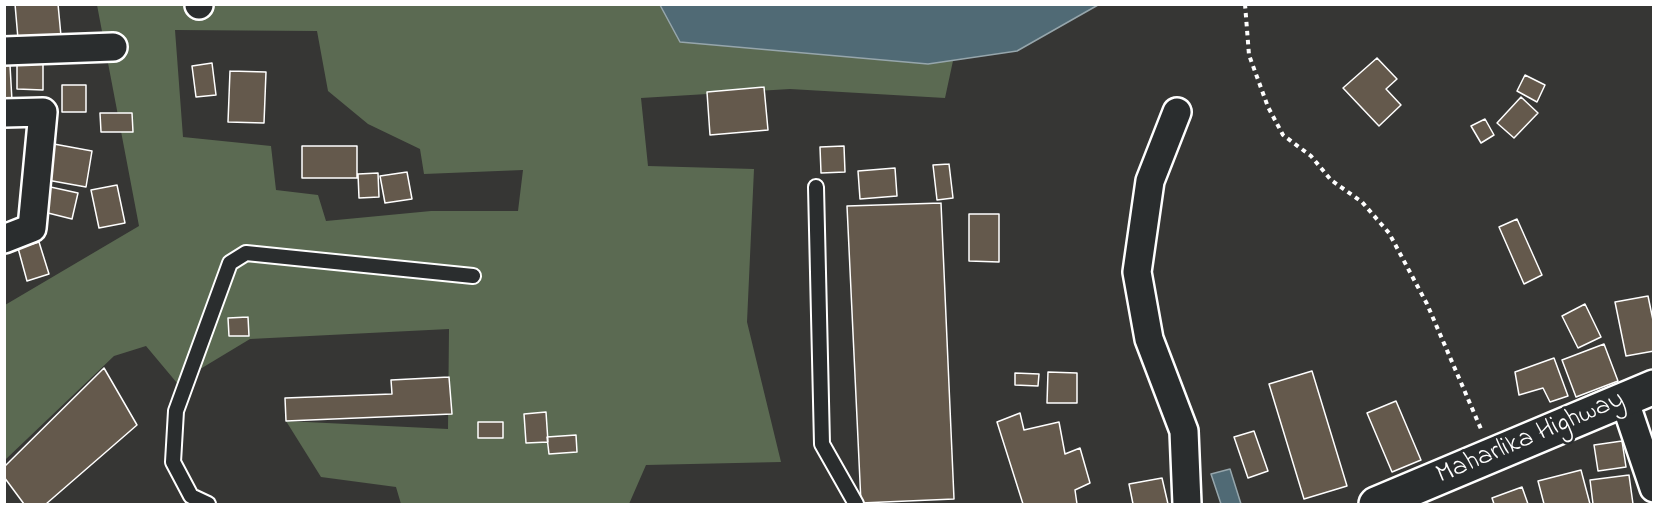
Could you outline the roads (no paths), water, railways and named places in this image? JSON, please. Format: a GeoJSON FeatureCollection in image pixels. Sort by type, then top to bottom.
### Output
{"type":"FeatureCollection","features":[{"type":"Feature","properties":{"kind":"highway","name":"Maharlika Highway"},"geometry":{"type":"LineString","coordinates":[[1376,504],[1639,393]]}},
{"type":"Feature","properties":{"kind":"street"},"geometry":{"type":"LineString","coordinates":[[4,51],[113,47]]}},
{"type":"Feature","properties":{"kind":"street"},"geometry":{"type":"LineString","coordinates":[[4,113],[43,111],[32,228],[4,239]]}},
{"type":"Feature","properties":{"kind":"street"},"geometry":{"type":"LineString","coordinates":[[1177,112],[1150,181],[1137,272],[1149,339],[1184,430],[1187,504]]}},
{"type":"Feature","properties":{"kind":"street"},"geometry":{"type":"LineString","coordinates":[[1639,393],[1653,488]]}},
{"type":"Feature","properties":{"kind":"lane"},"geometry":{"type":"LineString","coordinates":[[816,187],[822,444],[856,504]]}},
{"type":"Feature","properties":{"kind":"lane"},"geometry":{"type":"LineString","coordinates":[[208,504],[191,496],[172,462],[177,411],[230,263],[246,253],[473,276]]}},
{"type":"Feature","properties":{"kind":"water"},"geometry":{"type":"Polygon","coordinates":[[[660,5],[1098,5],[1017,51],[928,64],[680,42],[660,5]]]}},
{"type":"Feature","properties":{"kind":"water"},"geometry":{"type":"Polygon","coordinates":[[[1230,469],[1241,504],[1221,504],[1211,474],[1230,469]]]}}]}
